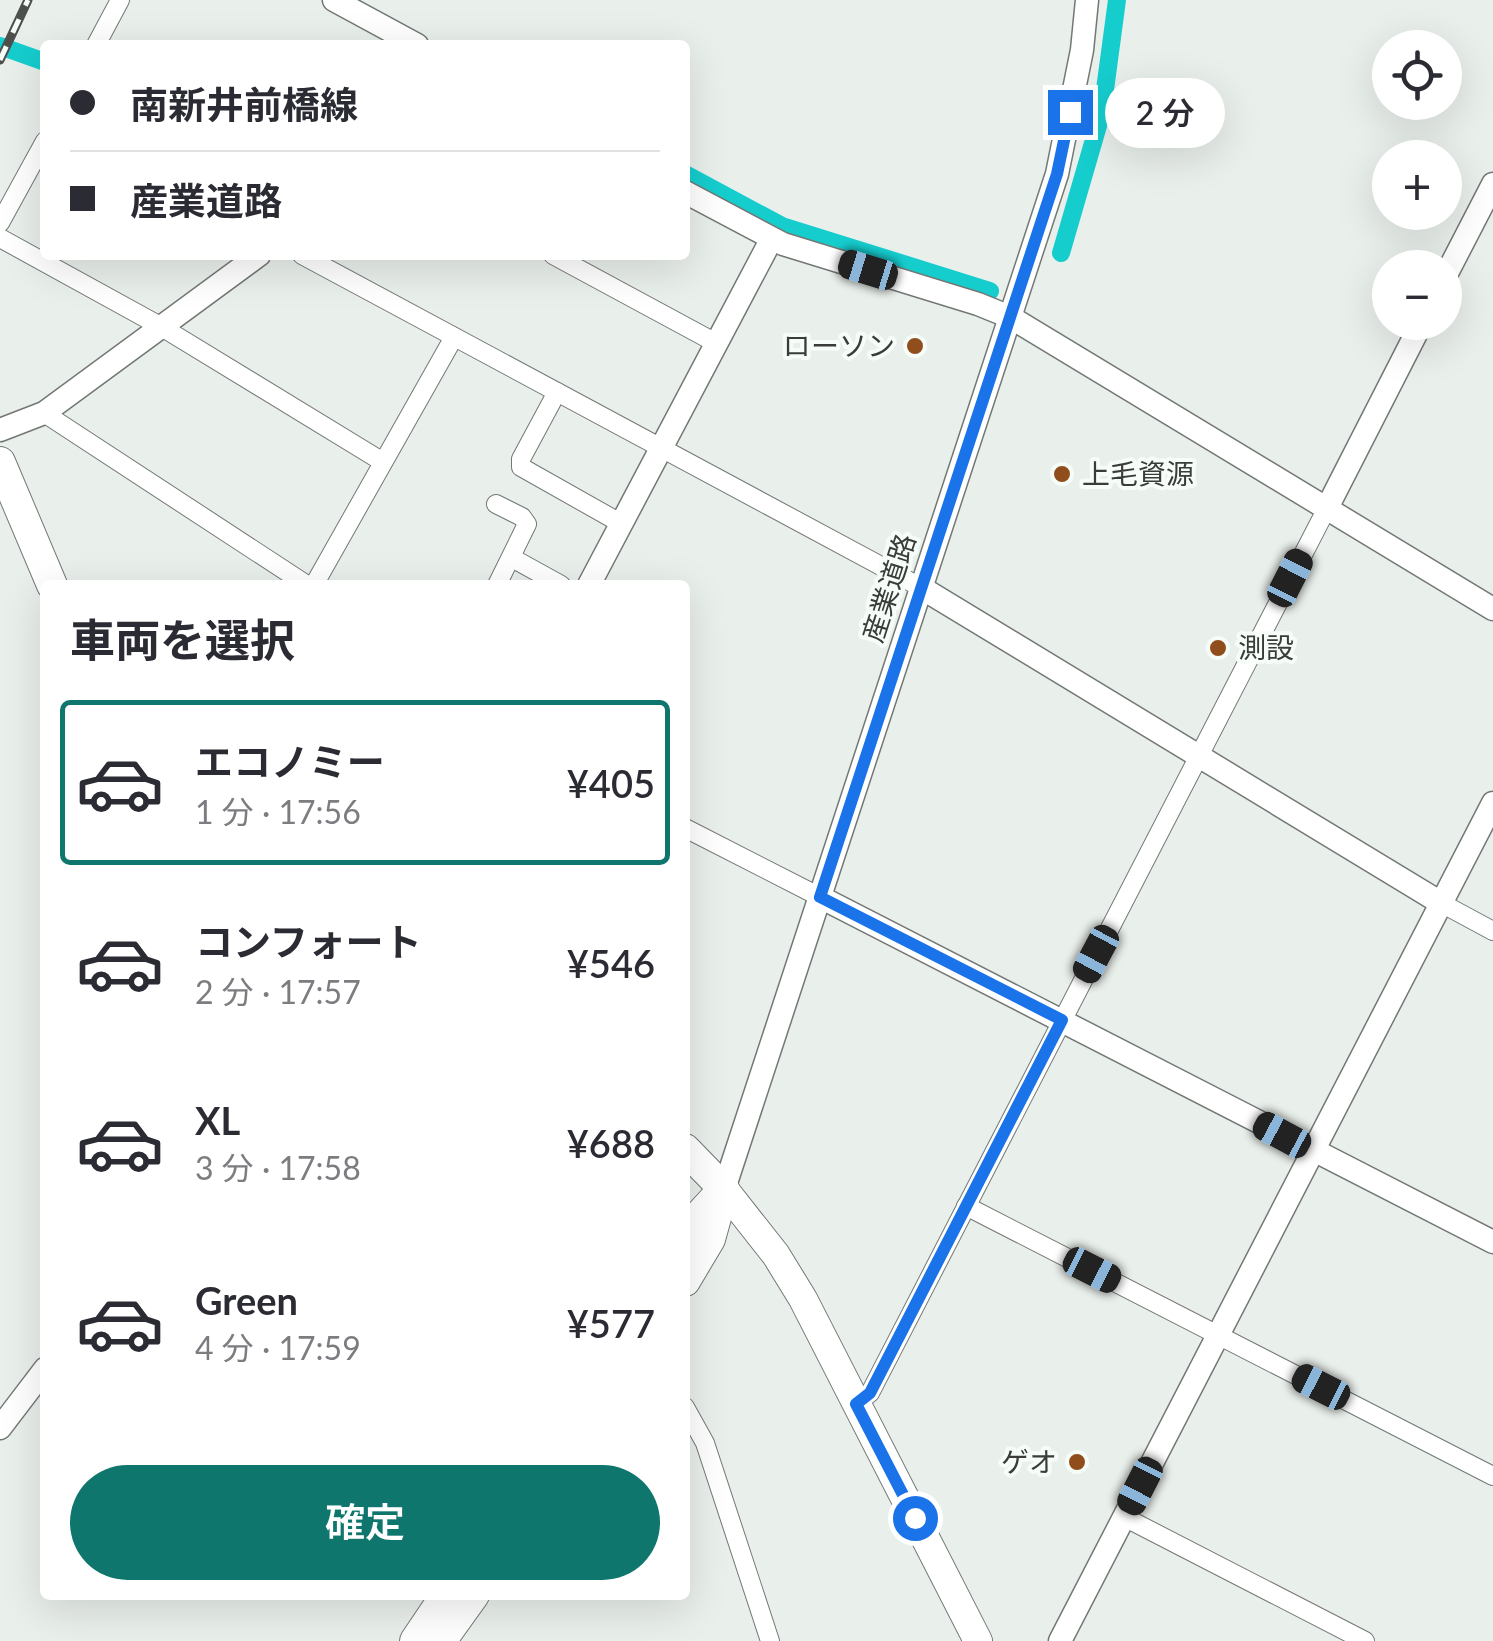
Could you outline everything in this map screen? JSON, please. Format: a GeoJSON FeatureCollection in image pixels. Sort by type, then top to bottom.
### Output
{"type":"FeatureCollection","features":[{"type":"Feature","properties":{"kind":"main road"},"geometry":{"type":"LineString","coordinates":[[0,462],[50,580]]}},
{"type":"Feature","properties":{"kind":"main road"},"geometry":{"type":"LineString","coordinates":[[690,1154],[757,1229],[790,1277],[978,1641]]}},
{"type":"Feature","properties":{"kind":"main road"},"geometry":{"type":"LineString","coordinates":[[690,1228],[724,1189]]}},
{"type":"Feature","properties":{"kind":"main road"},"geometry":{"type":"LineString","coordinates":[[690,1272],[710,1239],[724,1189]]}},
{"type":"Feature","properties":{"kind":"main road"},"geometry":{"type":"LineString","coordinates":[[415,1641],[443,1600]]}},
{"type":"Feature","properties":{"kind":"main road"},"geometry":{"type":"LineString","coordinates":[[441,1641],[470,1600]]}},
{"type":"Feature","properties":{"kind":"street"},"geometry":{"type":"LineString","coordinates":[[99,40],[120,0]]}},
{"type":"Feature","properties":{"kind":"street"},"geometry":{"type":"LineString","coordinates":[[334,0],[408,40]]}},
{"type":"Feature","properties":{"kind":"street","name":"産業道路"},"geometry":{"type":"LineString","coordinates":[[724,1189],[1057,174],[1082,50],[1087,0]]}},
{"type":"Feature","properties":{"kind":"street"},"geometry":{"type":"LineString","coordinates":[[0,223],[40,150]]}},
{"type":"Feature","properties":{"kind":"street"},"geometry":{"type":"LineString","coordinates":[[1459,250],[1493,184]]}},
{"type":"Feature","properties":{"kind":"street"},"geometry":{"type":"LineString","coordinates":[[690,195],[771,240],[1010,317],[1493,609]]}},
{"type":"Feature","properties":{"kind":"street"},"geometry":{"type":"LineString","coordinates":[[0,238],[160,326],[383,462]]}},
{"type":"Feature","properties":{"kind":"street"},"geometry":{"type":"LineString","coordinates":[[592,580],[771,240]]}},
{"type":"Feature","properties":{"kind":"street"},"geometry":{"type":"LineString","coordinates":[[0,430],[44,413],[252,260]]}},
{"type":"Feature","properties":{"kind":"street"},"geometry":{"type":"LineString","coordinates":[[311,260],[920,587],[1442,903],[1493,930]]}},
{"type":"Feature","properties":{"kind":"street"},"geometry":{"type":"LineString","coordinates":[[562,260],[716,343]]}},
{"type":"Feature","properties":{"kind":"street"},"geometry":{"type":"LineString","coordinates":[[317,580],[454,337]]}},
{"type":"Feature","properties":{"kind":"street"},"geometry":{"type":"LineString","coordinates":[[856,1404],[870,1393],[1413,340]]}},
{"type":"Feature","properties":{"kind":"street"},"geometry":{"type":"LineString","coordinates":[[557,392],[520,467],[622,524]]}},
{"type":"Feature","properties":{"kind":"street"},"geometry":{"type":"LineString","coordinates":[[44,413],[298,580]]}},
{"type":"Feature","properties":{"kind":"street"},"geometry":{"type":"LineString","coordinates":[[496,504],[526,521],[526,530],[500,580]]}},
{"type":"Feature","properties":{"kind":"street"},"geometry":{"type":"LineString","coordinates":[[512,558],[552,580]]}},
{"type":"Feature","properties":{"kind":"street"},"geometry":{"type":"LineString","coordinates":[[1060,1641],[1493,802]]}},
{"type":"Feature","properties":{"kind":"street"},"geometry":{"type":"LineString","coordinates":[[690,831],[1493,1242]]}},
{"type":"Feature","properties":{"kind":"street"},"geometry":{"type":"LineString","coordinates":[[966,1206],[1493,1476]]}},
{"type":"Feature","properties":{"kind":"street"},"geometry":{"type":"LineString","coordinates":[[0,1428],[40,1376]]}},
{"type":"Feature","properties":{"kind":"street"},"geometry":{"type":"LineString","coordinates":[[690,1415],[705,1442],[770,1641]]}},
{"type":"Feature","properties":{"kind":"street"},"geometry":{"type":"LineString","coordinates":[[1124,1517],[1364,1641]]}},
{"type":"Feature","properties":{"kind":"waterway"},"geometry":{"type":"LineString","coordinates":[[1061,253],[1102,112],[1117,0]]}},
{"type":"Feature","properties":{"kind":"waterway"},"geometry":{"type":"LineString","coordinates":[[0,46],[40,60]]}},
{"type":"Feature","properties":{"kind":"waterway"},"geometry":{"type":"LineString","coordinates":[[690,177],[782,226],[990,291]]}},
{"type":"Feature","properties":{"kind":"railway"},"geometry":{"type":"LineString","coordinates":[[0,60],[28,0]]}},
{"type":"Feature","properties":{"kind":"place","name":"ローソン"},"geometry":{"type":"Point","coordinates":[915,346]}},
{"type":"Feature","properties":{"kind":"place","name":"上毛資源"},"geometry":{"type":"Point","coordinates":[1062,474]}},
{"type":"Feature","properties":{"kind":"place","name":"測設"},"geometry":{"type":"Point","coordinates":[1218,648]}},
{"type":"Feature","properties":{"kind":"place","name":"ゲオ"},"geometry":{"type":"Point","coordinates":[1077,1462]}},
{"type":"Feature","properties":{"kind":"route"},"geometry":{"type":"LineString","coordinates":[[915,1518],[856,1404],[870,1393],[1062,1020],[820,897],[1057,174],[1070,112]]}}]}
